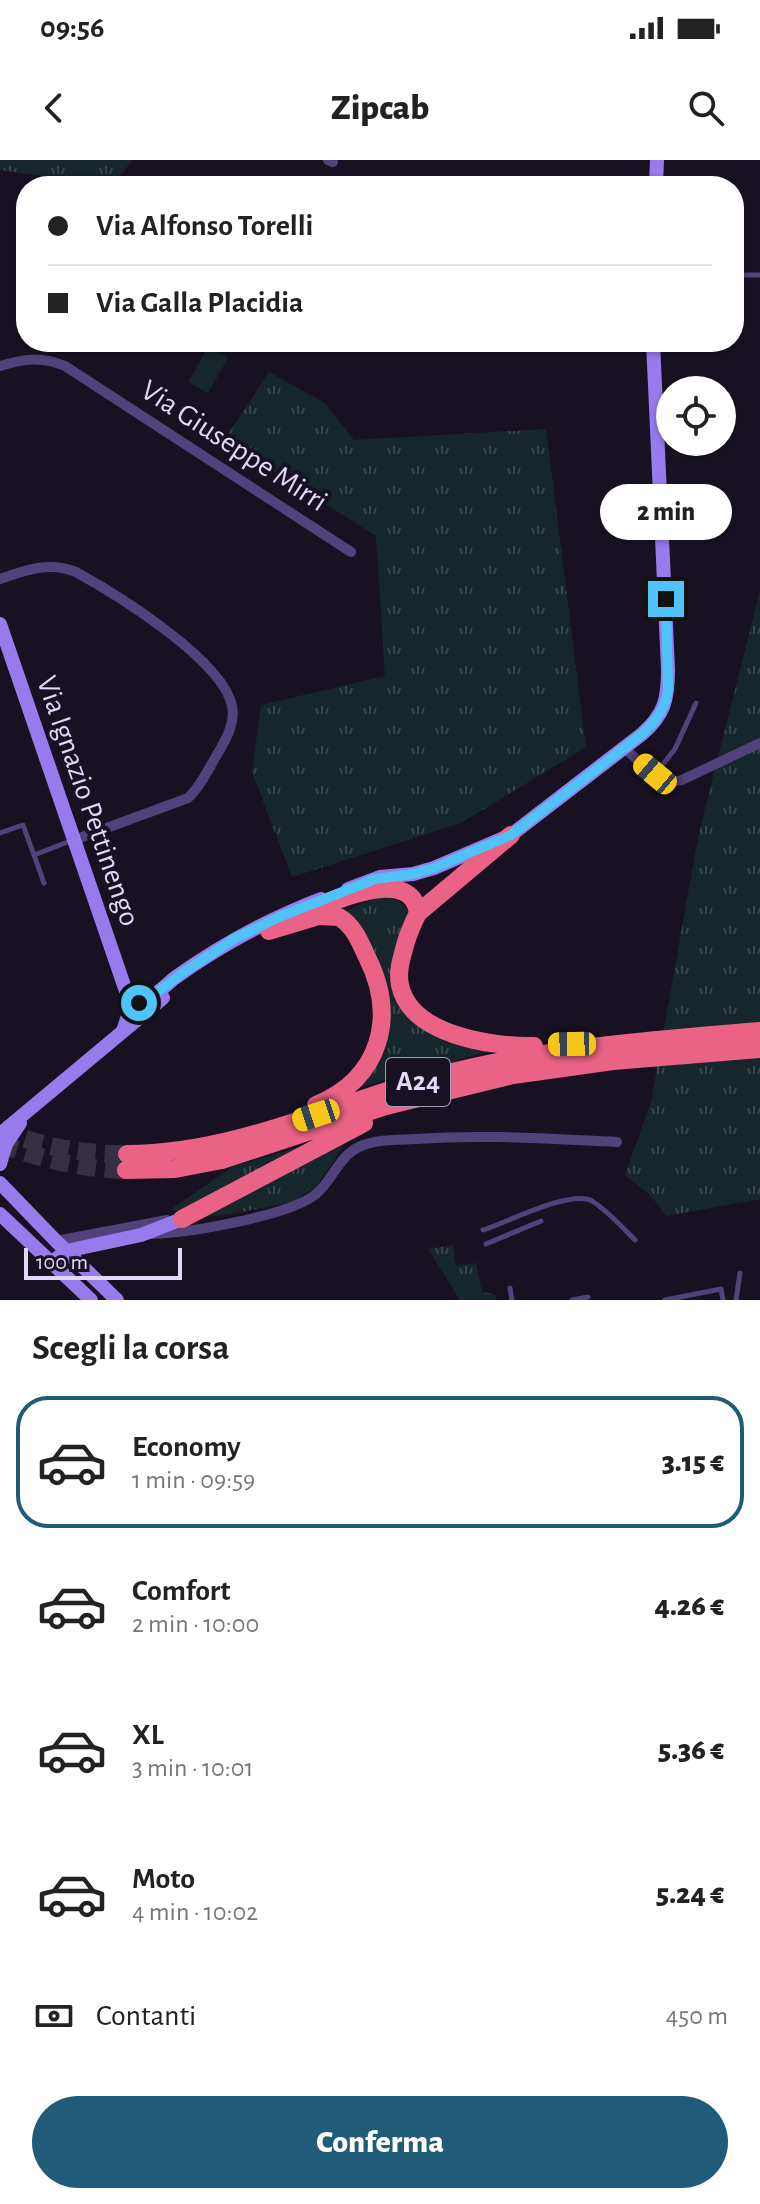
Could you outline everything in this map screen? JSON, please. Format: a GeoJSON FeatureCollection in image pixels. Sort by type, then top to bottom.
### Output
{"type":"FeatureCollection","features":[{"type":"Feature","properties":{"kind":"highway"},"geometry":{"type":"LineString","coordinates":[[511,835],[418,913],[401,957],[399,977],[405,1000],[423,1018],[461,1037],[511,1046],[609,1044]]}},
{"type":"Feature","properties":{"kind":"highway"},"geometry":{"type":"LineString","coordinates":[[269,931],[317,909],[376,889],[404,892],[416,903],[418,913]]}},
{"type":"Feature","properties":{"kind":"highway"},"geometry":{"type":"LineString","coordinates":[[232,1141],[342,1091],[370,1058],[381,1028],[379,985],[357,937],[344,919],[319,916],[269,931]]}},
{"type":"Feature","properties":{"kind":"highway","name":"A24"},"geometry":{"type":"LineString","coordinates":[[760,1031],[609,1044],[520,1057],[446,1074],[232,1141],[126,1162],[182,1168],[222,1160],[402,1102],[485,1081],[627,1059],[760,1049]]}},
{"type":"Feature","properties":{"kind":"highway"},"geometry":{"type":"LineString","coordinates":[[182,1219],[402,1102]]}},
{"type":"Feature","properties":{"kind":"main road"},"geometry":{"type":"LineString","coordinates":[[127,994],[133,1002],[145,1001],[234,939],[279,917],[375,879],[434,868],[511,835],[654,723],[663,708],[668,689],[653,352]]}},
{"type":"Feature","properties":{"kind":"main road","name":"Via Ignazio Pettinengo"},"geometry":{"type":"LineString","coordinates":[[0,624],[127,994],[128,1016],[123,1031]]}},
{"type":"Feature","properties":{"kind":"main road"},"geometry":{"type":"LineString","coordinates":[[0,1134],[200,971],[269,931]]}},
{"type":"Feature","properties":{"kind":"main road"},"geometry":{"type":"LineString","coordinates":[[0,1118],[34,1104]]}},
{"type":"Feature","properties":{"kind":"main road"},"geometry":{"type":"LineString","coordinates":[[0,1164],[8,1140],[34,1104]]}},
{"type":"Feature","properties":{"kind":"main road"},"geometry":{"type":"LineString","coordinates":[[0,1183],[117,1300]]}},
{"type":"Feature","properties":{"kind":"main road"},"geometry":{"type":"LineString","coordinates":[[0,1214],[91,1300]]}},
{"type":"Feature","properties":{"kind":"main road"},"geometry":{"type":"LineString","coordinates":[[61,1246],[141,1235],[182,1219]]}},
{"type":"Feature","properties":{"kind":"main road"},"geometry":{"type":"LineString","coordinates":[[51,1263],[61,1246]]}},
{"type":"Feature","properties":{"kind":"street","name":"Via Giuseppe Mirri"},"geometry":{"type":"LineString","coordinates":[[0,366],[24,359],[51,361],[65,366],[351,552]]}},
{"type":"Feature","properties":{"kind":"street"},"geometry":{"type":"LineString","coordinates":[[0,579],[46,566],[76,572],[194,652],[210,669],[231,702],[233,715],[228,732],[197,790],[188,798],[74,840]]}},
{"type":"Feature","properties":{"kind":"street"},"geometry":{"type":"LineString","coordinates":[[624,748],[655,774],[667,781],[679,781],[760,743]]}},
{"type":"Feature","properties":{"kind":"street"},"geometry":{"type":"LineString","coordinates":[[141,1235],[212,1227],[308,1200],[324,1187],[348,1154],[370,1143],[465,1136],[617,1142]]}},
{"type":"Feature","properties":{"kind":"street"},"geometry":{"type":"LineString","coordinates":[[61,1246],[159,1221],[182,1219],[212,1227]]}},
{"type":"Feature","properties":{"kind":"lane"},"geometry":{"type":"LineString","coordinates":[[655,774],[675,749],[696,703]]}},
{"type":"Feature","properties":{"kind":"lane"},"geometry":{"type":"LineString","coordinates":[[0,833],[23,825],[44,883]]}},
{"type":"Feature","properties":{"kind":"lane"},"geometry":{"type":"LineString","coordinates":[[34,855],[74,840]]}},
{"type":"Feature","properties":{"kind":"lane"},"geometry":{"type":"LineString","coordinates":[[483,1230],[525,1212],[583,1199],[593,1202],[635,1240]]}},
{"type":"Feature","properties":{"kind":"lane"},"geometry":{"type":"LineString","coordinates":[[486,1244],[541,1221]]}},
{"type":"Feature","properties":{"kind":"lane"},"geometry":{"type":"LineString","coordinates":[[736,1300],[740,1273]]}},
{"type":"Feature","properties":{"kind":"lane"},"geometry":{"type":"LineString","coordinates":[[510,1288],[512,1300]]}},
{"type":"Feature","properties":{"kind":"lane"},"geometry":{"type":"LineString","coordinates":[[665,1300],[721,1289],[723,1300]]}},
{"type":"Feature","properties":{"kind":"lane"},"geometry":{"type":"LineString","coordinates":[[572,1300],[588,1297]]}},
{"type":"Feature","properties":{"kind":"green space"},"geometry":{"type":"Polygon","coordinates":[[[0,160],[132,160],[120,176],[42,176],[0,170],[0,160]]]}},
{"type":"Feature","properties":{"kind":"green space"},"geometry":{"type":"Polygon","coordinates":[[[205,352],[217,352],[228,358],[208,393],[188,382],[205,352]]]}},
{"type":"Feature","properties":{"kind":"green space"},"geometry":{"type":"Polygon","coordinates":[[[269,372],[325,403],[354,440],[546,429],[586,747],[461,823],[292,877],[252,772],[261,705],[385,676],[376,536],[224,440],[269,372]]]}},
{"type":"Feature","properties":{"kind":"green space"},"geometry":{"type":"Polygon","coordinates":[[[760,591],[760,1199],[666,1216],[652,1197],[625,1175],[651,1102],[699,832],[760,591]]]}},
{"type":"Feature","properties":{"kind":"green space"},"geometry":{"type":"Polygon","coordinates":[[[386,897],[398,901],[409,910],[396,996],[490,1051],[358,1088],[371,1070],[381,968],[359,923],[346,911],[374,898],[386,897]]]}},
{"type":"Feature","properties":{"kind":"green space"},"geometry":{"type":"Polygon","coordinates":[[[345,1142],[315,1187],[293,1202],[197,1218],[345,1142]]]}},
{"type":"Feature","properties":{"kind":"green space"},"geometry":{"type":"Polygon","coordinates":[[[310,1144],[183,1211],[170,1210],[232,1167],[310,1144]]]}},
{"type":"Feature","properties":{"kind":"green space"},"geometry":{"type":"Polygon","coordinates":[[[453,1245],[456,1266],[476,1263],[482,1292],[494,1294],[497,1300],[460,1300],[428,1249],[453,1245]]]}},
{"type":"Feature","properties":{"kind":"tunnel"},"geometry":{"type":"LineString","coordinates":[[0,1129],[62,1148],[127,1154]]}},
{"type":"Feature","properties":{"kind":"tunnel"},"geometry":{"type":"LineString","coordinates":[[0,1144],[62,1162],[126,1170]]}},
{"type":"Feature","properties":{"kind":"route"},"geometry":{"type":"LineString","coordinates":[[139,1003],[234,939],[279,917],[375,879],[434,868],[511,835],[654,723],[665,703],[668,689],[666,599]]}}]}
